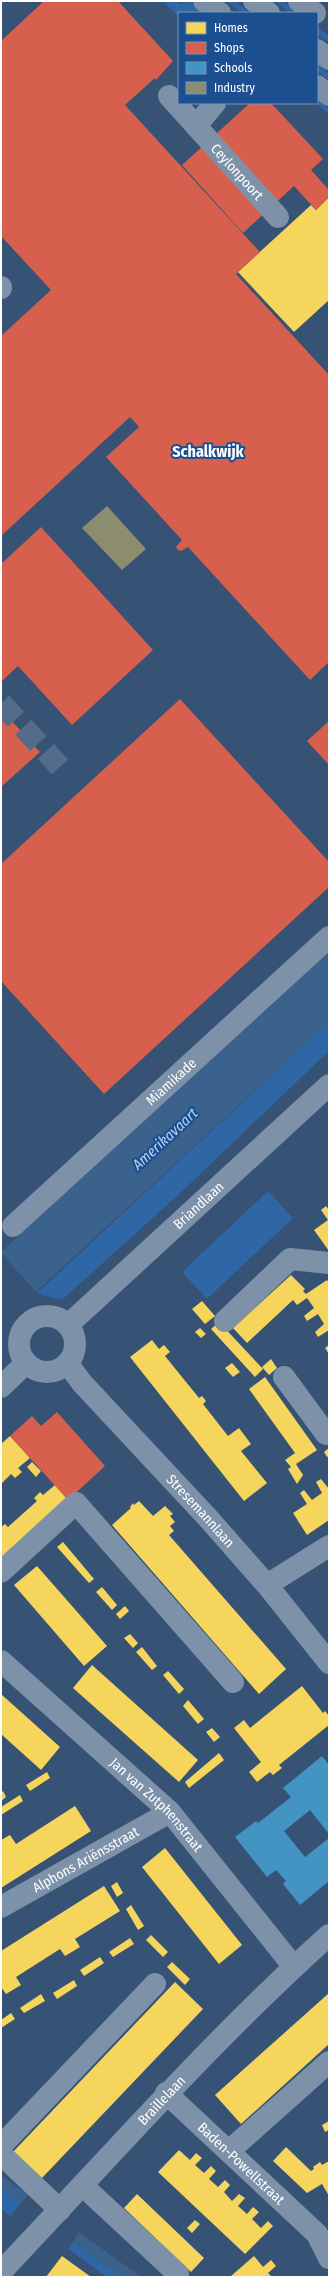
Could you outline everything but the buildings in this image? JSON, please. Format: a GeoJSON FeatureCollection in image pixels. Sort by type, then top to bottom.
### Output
{"type":"FeatureCollection","features":[{"type":"Feature","properties":{"kind":"main road"},"geometry":{"type":"LineString","coordinates":[[204,1],[219,12]]}},
{"type":"Feature","properties":{"kind":"main road"},"geometry":{"type":"LineString","coordinates":[[299,1],[313,12]]}},
{"type":"Feature","properties":{"kind":"main road"},"geometry":{"type":"LineString","coordinates":[[318,16],[329,24]]}},
{"type":"Feature","properties":{"kind":"main road"},"geometry":{"type":"LineString","coordinates":[[318,87],[329,95]]}},
{"type":"Feature","properties":{"kind":"street"},"geometry":{"type":"LineString","coordinates":[[254,1],[268,12]]}},
{"type":"Feature","properties":{"kind":"street"},"geometry":{"type":"LineString","coordinates":[[318,51],[329,59]]}},
{"type":"Feature","properties":{"kind":"street","name":"Ceylonpoort"},"geometry":{"type":"LineString","coordinates":[[169,96],[278,217]]}},
{"type":"Feature","properties":{"kind":"street"},"geometry":{"type":"LineString","coordinates":[[196,126],[214,104]]}},
{"type":"Feature","properties":{"kind":"street","name":"Miamikade"},"geometry":{"type":"LineString","coordinates":[[7,1232],[329,936]]}},
{"type":"Feature","properties":{"kind":"street","name":"Briandlaan"},"geometry":{"type":"LineString","coordinates":[[68,1325],[329,1085]]}},
{"type":"Feature","properties":{"kind":"street"},"geometry":{"type":"LineString","coordinates":[[225,1321],[290,1259],[329,1263]]}},
{"type":"Feature","properties":{"kind":"street"},"geometry":{"type":"LineString","coordinates":[[51,1316],[68,1325],[75,1340],[73,1357],[68,1364],[52,1372],[42,1372],[26,1363],[21,1354],[19,1345],[21,1335],[26,1326],[33,1320],[51,1316]]}},
{"type":"Feature","properties":{"kind":"street"},"geometry":{"type":"LineString","coordinates":[[1,1387],[26,1363]]}},
{"type":"Feature","properties":{"kind":"street","name":"Stresemannlaan"},"geometry":{"type":"LineString","coordinates":[[68,1364],[82,1383],[207,1517],[267,1585],[329,1662]]}},
{"type":"Feature","properties":{"kind":"street"},"geometry":{"type":"LineString","coordinates":[[284,1377],[326,1434],[329,1432]]}},
{"type":"Feature","properties":{"kind":"street"},"geometry":{"type":"LineString","coordinates":[[1,1572],[76,1503],[233,1682]]}},
{"type":"Feature","properties":{"kind":"street"},"geometry":{"type":"LineString","coordinates":[[267,1585],[329,1546]]}},
{"type":"Feature","properties":{"kind":"street","name":"Jan van Zutphenstraat"},"geometry":{"type":"LineString","coordinates":[[1,1661],[170,1812],[294,1967]]}},
{"type":"Feature","properties":{"kind":"street","name":"Alphons Ariënsstraat"},"geometry":{"type":"LineString","coordinates":[[1,1907],[170,1812]]}},
{"type":"Feature","properties":{"kind":"street","name":"Braillelaan"},"geometry":{"type":"LineString","coordinates":[[1,2272],[83,2186],[166,2094],[294,1967],[329,1935]]}},
{"type":"Feature","properties":{"kind":"street"},"geometry":{"type":"LineString","coordinates":[[1,2146],[155,1984]]}},
{"type":"Feature","properties":{"kind":"street"},"geometry":{"type":"LineString","coordinates":[[229,2151],[329,2062]]}},
{"type":"Feature","properties":{"kind":"street","name":"Baden-Powellstraat"},"geometry":{"type":"LineString","coordinates":[[166,2094],[229,2151],[323,2230],[329,2258]]}},
{"type":"Feature","properties":{"kind":"street"},"geometry":{"type":"LineString","coordinates":[[1,2154],[60,2210]]}},
{"type":"Feature","properties":{"kind":"street"},"geometry":{"type":"LineString","coordinates":[[83,2186],[178,2274]]}},
{"type":"Feature","properties":{"kind":"shaded area"},"geometry":{"type":"Polygon","coordinates":[[[163,1],[177,1],[180,4],[189,1],[201,12],[178,12],[178,16],[163,1]]]}},
{"type":"Feature","properties":{"kind":"shaded area"},"geometry":{"type":"Polygon","coordinates":[[[226,1],[235,1],[249,12],[241,12],[226,1]]]}},
{"type":"Feature","properties":{"kind":"shaded area"},"geometry":{"type":"Polygon","coordinates":[[[275,1],[283,1],[298,12],[289,12],[275,1]]]}},
{"type":"Feature","properties":{"kind":"shaded area"},"geometry":{"type":"Polygon","coordinates":[[[318,28],[329,36],[329,43],[318,35],[318,28]]]}},
{"type":"Feature","properties":{"kind":"shaded area"},"geometry":{"type":"Polygon","coordinates":[[[318,65],[329,74],[329,80],[318,72],[318,65]]]}},
{"type":"Feature","properties":{"kind":"shaded area"},"geometry":{"type":"Polygon","coordinates":[[[318,101],[329,109],[329,114],[316,104],[318,104],[318,101]]]}},
{"type":"Feature","properties":{"kind":"shaded area"},"geometry":{"type":"Polygon","coordinates":[[[329,1022],[329,1051],[176,1197],[63,1299],[53,1298],[37,1293],[329,1022]]]}},
{"type":"Feature","properties":{"kind":"shaded area"},"geometry":{"type":"Polygon","coordinates":[[[268,1191],[293,1218],[207,1299],[182,1272],[268,1191]]]}},
{"type":"Feature","properties":{"kind":"shaded area"},"geometry":{"type":"Polygon","coordinates":[[[1,2188],[21,2203],[10,2216],[1,2209],[1,2188]]]}},
{"type":"Feature","properties":{"kind":"shaded area"},"geometry":{"type":"Polygon","coordinates":[[[73,2242],[122,2277],[107,2277],[68,2249],[73,2242]]]}},
{"type":"Feature","properties":{"kind":"water","name":"Amerikavaart"},"geometry":{"type":"Polygon","coordinates":[[[329,950],[329,1022],[1,1324],[1,1252],[329,950]]]}},
{"type":"Feature","properties":{"kind":"water"},"geometry":{"type":"Polygon","coordinates":[[[1,2175],[28,2195],[21,2203],[1,2188],[1,2175]]]}},
{"type":"Feature","properties":{"kind":"water"},"geometry":{"type":"Polygon","coordinates":[[[79,2232],[141,2277],[122,2277],[73,2242],[79,2232]]]}},
{"type":"Feature","properties":{"kind":"pier"},"geometry":{"type":"Polygon","coordinates":[[[1,1253],[38,1294],[1,1326],[1,1253]]]}},
{"type":"Feature","properties":{"kind":"tunnel"},"geometry":{"type":"LineString","coordinates":[[1,703],[60,767]]}},
{"type":"Feature","properties":{"kind":"district","name":"Schalkwijk"},"geometry":{"type":"Point","coordinates":[208,451]}}]}
